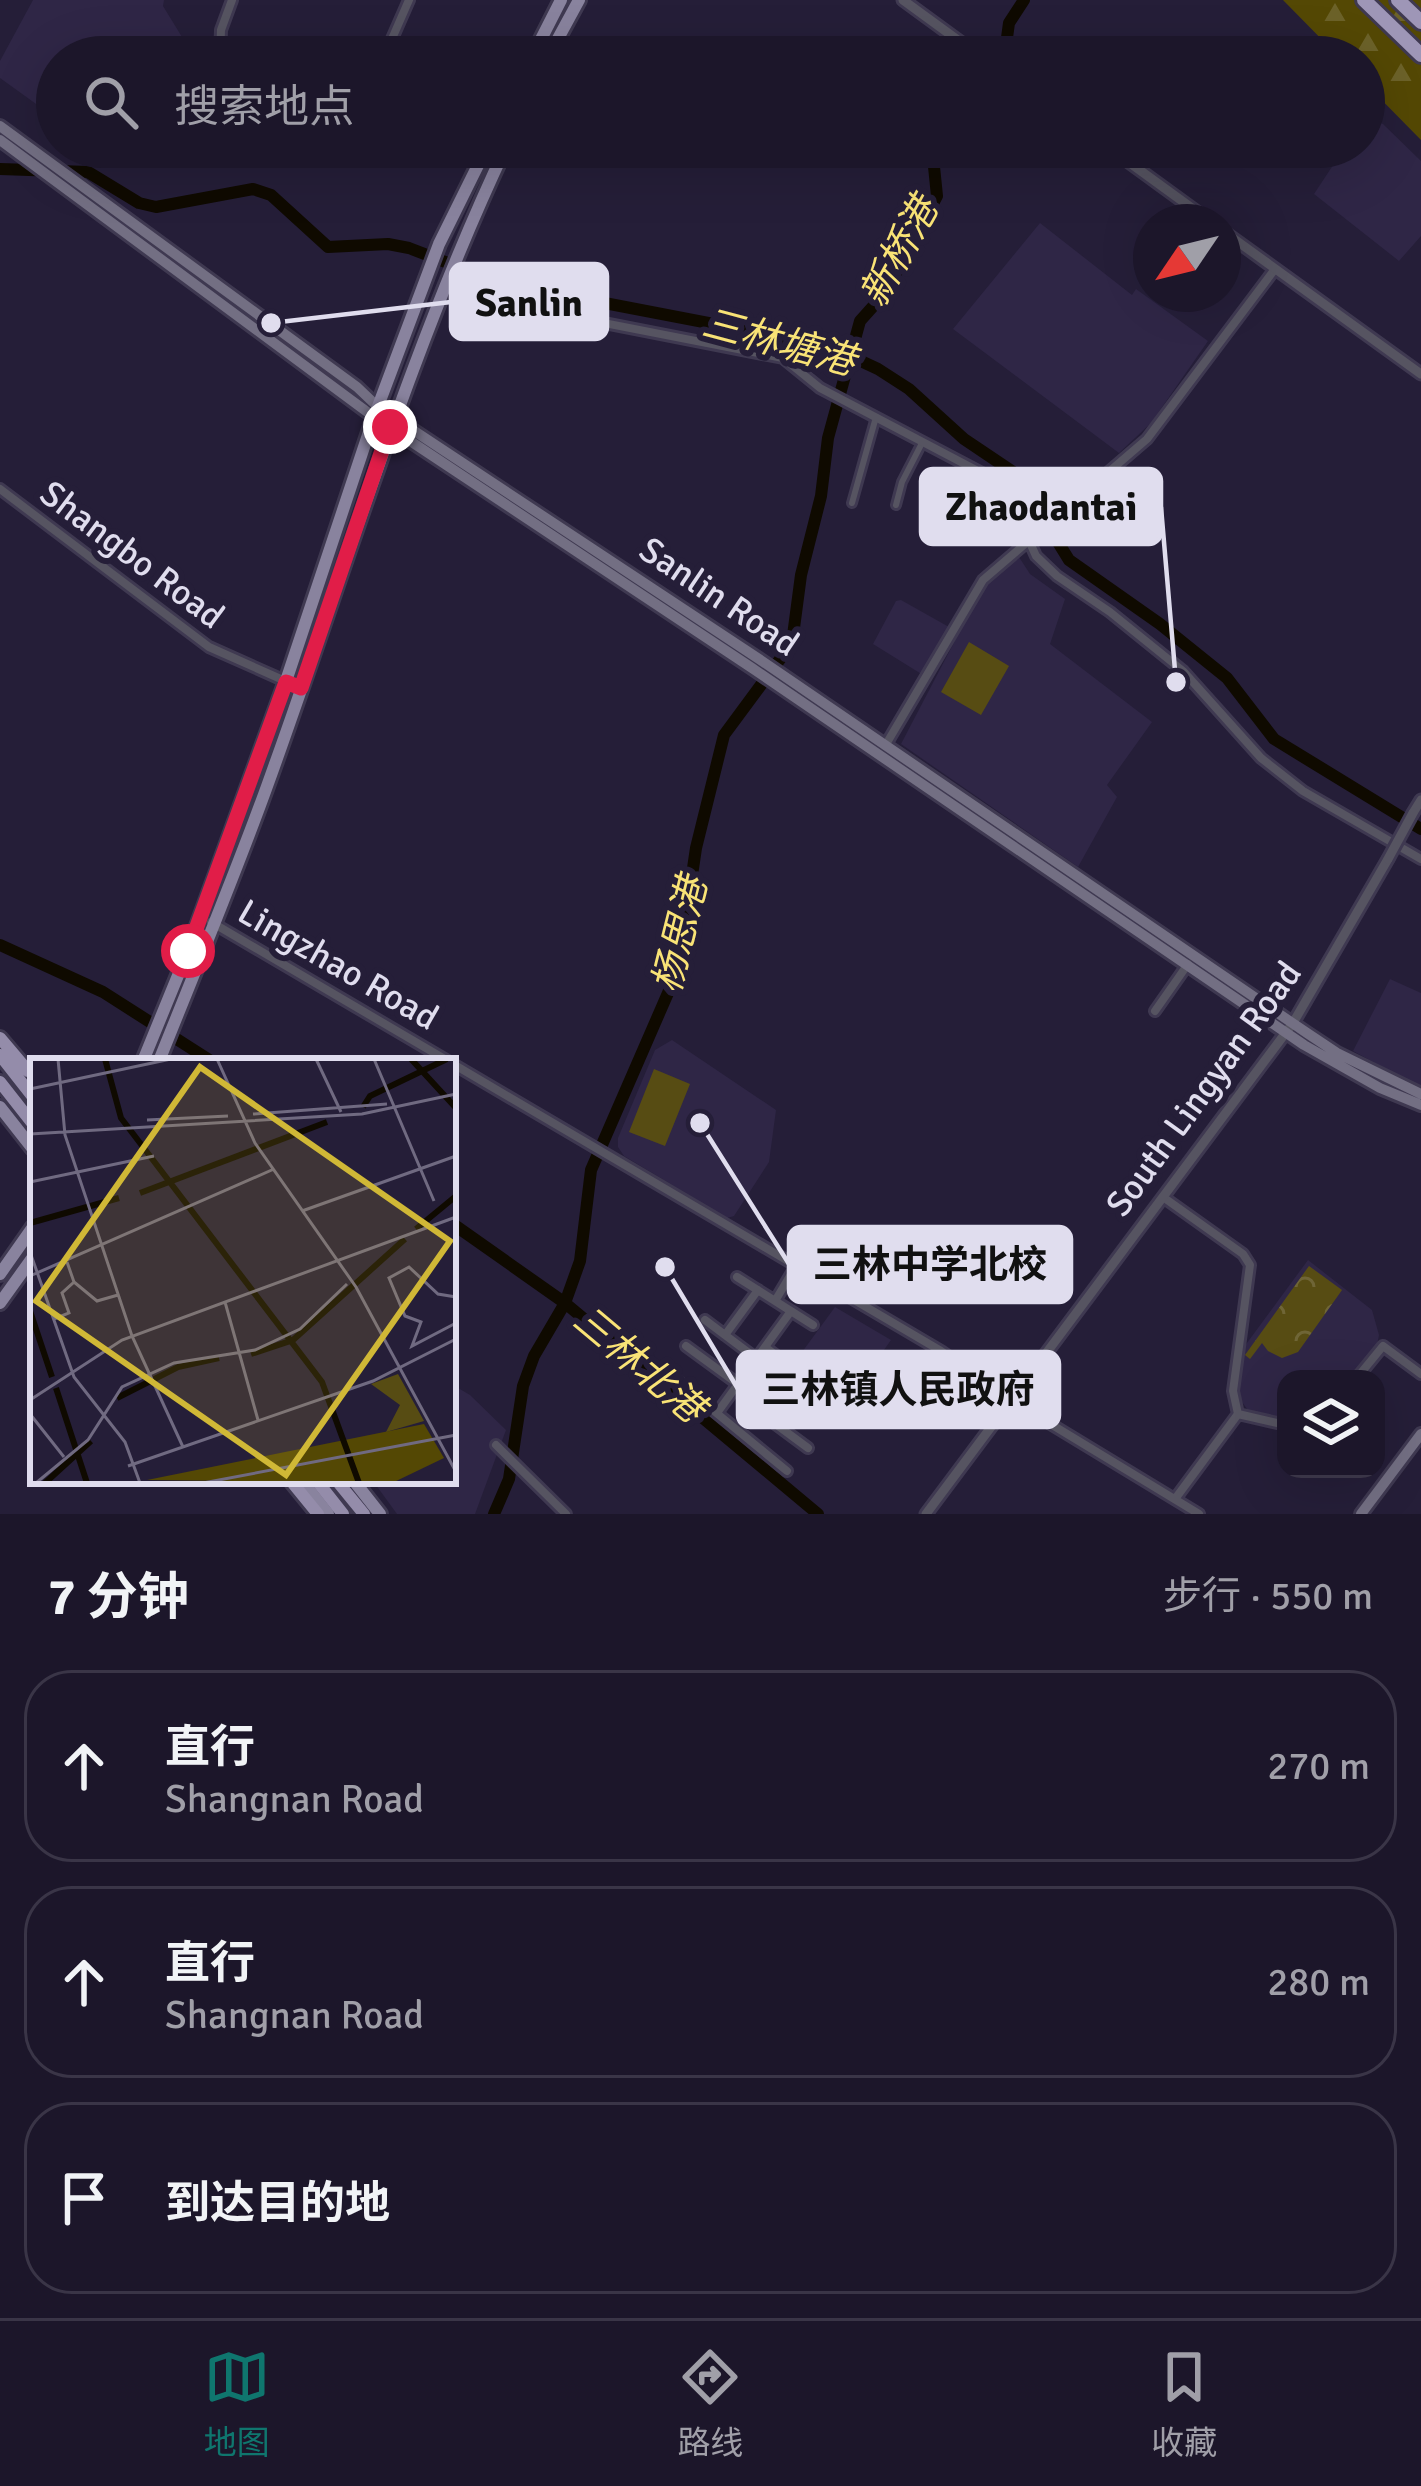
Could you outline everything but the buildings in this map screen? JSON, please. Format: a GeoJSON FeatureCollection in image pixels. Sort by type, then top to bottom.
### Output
{"type":"FeatureCollection","features":[{"type":"Feature","properties":{"kind":"highway"},"geometry":{"type":"LineString","coordinates":[[1364,0],[1421,55]]}},
{"type":"Feature","properties":{"kind":"highway"},"geometry":{"type":"LineString","coordinates":[[1398,0],[1421,22]]}},
{"type":"Feature","properties":{"kind":"highway"},"geometry":{"type":"LineString","coordinates":[[0,1034],[30,1074]]}},
{"type":"Feature","properties":{"kind":"highway"},"geometry":{"type":"LineString","coordinates":[[0,1053],[30,1091]]}},
{"type":"Feature","properties":{"kind":"highway"},"geometry":{"type":"LineString","coordinates":[[0,1082],[30,1120]]}},
{"type":"Feature","properties":{"kind":"highway"},"geometry":{"type":"LineString","coordinates":[[293,1484],[318,1514]]}},
{"type":"Feature","properties":{"kind":"highway"},"geometry":{"type":"LineString","coordinates":[[318,1484],[343,1514]]}},
{"type":"Feature","properties":{"kind":"highway"},"geometry":{"type":"LineString","coordinates":[[340,1484],[364,1514]]}},
{"type":"Feature","properties":{"kind":"highway"},"geometry":{"type":"LineString","coordinates":[[353,1484],[377,1514]]}},
{"type":"Feature","properties":{"kind":"main road"},"geometry":{"type":"LineString","coordinates":[[543,36],[561,0]]}},
{"type":"Feature","properties":{"kind":"main road"},"geometry":{"type":"LineString","coordinates":[[559,36],[579,0]]}},
{"type":"Feature","properties":{"kind":"main road","name":"Sanlin Road"},"geometry":{"type":"LineString","coordinates":[[0,126],[36,159]]}},
{"type":"Feature","properties":{"kind":"main road","name":"Sanlin Road"},"geometry":{"type":"LineString","coordinates":[[0,140],[22,149]]}},
{"type":"Feature","properties":{"kind":"main road","name":"Sanlin Road"},"geometry":{"type":"LineString","coordinates":[[48,168],[376,412],[756,663],[1189,963],[1288,1027],[1421,1094]]}},
{"type":"Feature","properties":{"kind":"main road"},"geometry":{"type":"LineString","coordinates":[[168,1018],[376,412],[439,244],[477,168]]}},
{"type":"Feature","properties":{"kind":"main road"},"geometry":{"type":"LineString","coordinates":[[145,1058],[158,1042],[214,924],[392,422],[456,251],[496,168]]}},
{"type":"Feature","properties":{"kind":"main road","name":"Sanlin Road"},"geometry":{"type":"LineString","coordinates":[[882,751],[1288,1027],[1341,1068],[1421,1105]]}},
{"type":"Feature","properties":{"kind":"main road"},"geometry":{"type":"LineString","coordinates":[[158,1042],[159,1058]]}},
{"type":"Feature","properties":{"kind":"main road"},"geometry":{"type":"LineString","coordinates":[[0,1106],[30,1146]]}},
{"type":"Feature","properties":{"kind":"main road"},"geometry":{"type":"LineString","coordinates":[[0,1120],[30,1147]]}},
{"type":"Feature","properties":{"kind":"main road"},"geometry":{"type":"LineString","coordinates":[[0,1274],[30,1230]]}},
{"type":"Feature","properties":{"kind":"main road"},"geometry":{"type":"LineString","coordinates":[[0,1303],[30,1262]]}},
{"type":"Feature","properties":{"kind":"main road"},"geometry":{"type":"LineString","coordinates":[[1361,1514],[1421,1434]]}},
{"type":"Feature","properties":{"kind":"main road"},"geometry":{"type":"LineString","coordinates":[[304,1484],[328,1514]]}},
{"type":"Feature","properties":{"kind":"street"},"geometry":{"type":"LineString","coordinates":[[221,36],[232,0]]}},
{"type":"Feature","properties":{"kind":"street"},"geometry":{"type":"LineString","coordinates":[[393,36],[409,0]]}},
{"type":"Feature","properties":{"kind":"street"},"geometry":{"type":"LineString","coordinates":[[903,0],[953,36]]}},
{"type":"Feature","properties":{"kind":"street"},"geometry":{"type":"LineString","coordinates":[[1137,168],[1186,204]]}},
{"type":"Feature","properties":{"kind":"street"},"geometry":{"type":"LineString","coordinates":[[1241,244],[1421,374]]}},
{"type":"Feature","properties":{"kind":"street"},"geometry":{"type":"LineString","coordinates":[[882,751],[983,580],[1162,424],[1275,269]]}},
{"type":"Feature","properties":{"kind":"street"},"geometry":{"type":"LineString","coordinates":[[466,296],[783,358],[848,402],[1000,484],[1030,537],[1032,550],[1057,577],[1184,671],[1261,758],[1303,790],[1421,859]]}},
{"type":"Feature","properties":{"kind":"street"},"geometry":{"type":"LineString","coordinates":[[851,503],[876,417]]}},
{"type":"Feature","properties":{"kind":"street"},"geometry":{"type":"LineString","coordinates":[[896,506],[902,482],[924,440]]}},
{"type":"Feature","properties":{"kind":"street","name":"Shangbo Road"},"geometry":{"type":"LineString","coordinates":[[0,489],[208,647],[301,688]]}},
{"type":"Feature","properties":{"kind":"street","name":"South Lingyan Road"},"geometry":{"type":"LineString","coordinates":[[926,1514],[1288,1027],[1421,800]]}},
{"type":"Feature","properties":{"kind":"street","name":"Lingzhao Road"},"geometry":{"type":"LineString","coordinates":[[201,916],[442,1058]]}},
{"type":"Feature","properties":{"kind":"street"},"geometry":{"type":"LineString","coordinates":[[1154,1011],[1189,963]]}},
{"type":"Feature","properties":{"kind":"street","name":"Lingzhao Road"},"geometry":{"type":"LineString","coordinates":[[456,1066],[941,1351],[1011,1400],[1199,1514]]}},
{"type":"Feature","properties":{"kind":"street"},"geometry":{"type":"LineString","coordinates":[[1162,1196],[1244,1254],[1250,1264],[1233,1391],[1238,1414],[1175,1499]]}},
{"type":"Feature","properties":{"kind":"street"},"geometry":{"type":"LineString","coordinates":[[775,1301],[796,1266]]}},
{"type":"Feature","properties":{"kind":"street"},"geometry":{"type":"LineString","coordinates":[[737,1277],[813,1325]]}},
{"type":"Feature","properties":{"kind":"street"},"geometry":{"type":"LineString","coordinates":[[725,1335],[758,1290]]}},
{"type":"Feature","properties":{"kind":"street"},"geometry":{"type":"LineString","coordinates":[[717,1413],[791,1311]]}},
{"type":"Feature","properties":{"kind":"street"},"geometry":{"type":"LineString","coordinates":[[705,1320],[757,1359]]}},
{"type":"Feature","properties":{"kind":"street"},"geometry":{"type":"LineString","coordinates":[[686,1346],[764,1403],[758,1411],[808,1448]]}},
{"type":"Feature","properties":{"kind":"street"},"geometry":{"type":"LineString","coordinates":[[1363,1370],[1383,1346],[1421,1374]]}},
{"type":"Feature","properties":{"kind":"street"},"geometry":{"type":"LineString","coordinates":[[765,1347],[786,1363]]}},
{"type":"Feature","properties":{"kind":"street"},"geometry":{"type":"LineString","coordinates":[[668,1374],[787,1471]]}},
{"type":"Feature","properties":{"kind":"street"},"geometry":{"type":"LineString","coordinates":[[1238,1414],[1277,1423]]}},
{"type":"Feature","properties":{"kind":"street"},"geometry":{"type":"LineString","coordinates":[[496,1445],[566,1514]]}},
{"type":"Feature","properties":{"kind":"shaded area"},"geometry":{"type":"Polygon","coordinates":[[[33,0],[164,0],[181,36],[36,36],[36,104],[0,78],[0,61],[33,0]]]}},
{"type":"Feature","properties":{"kind":"shaded area"},"geometry":{"type":"Polygon","coordinates":[[[1385,126],[1421,161],[1421,236],[1399,261],[1314,194],[1331,168],[1385,168],[1385,126]]]}},
{"type":"Feature","properties":{"kind":"shaded area"},"geometry":{"type":"Polygon","coordinates":[[[1040,223],[1133,294],[1133,312],[1168,312],[1208,341],[1151,423],[1119,453],[953,329],[1040,223]]]}},
{"type":"Feature","properties":{"kind":"shaded area"},"geometry":{"type":"Polygon","coordinates":[[[1017,554],[1030,574],[1065,599],[1050,644],[1152,722],[1107,785],[1117,797],[1078,867],[901,744],[984,585],[1017,554]]]}},
{"type":"Feature","properties":{"kind":"shaded area"},"geometry":{"type":"Polygon","coordinates":[[[896,601],[949,627],[923,675],[873,644],[896,601]]]}},
{"type":"Feature","properties":{"kind":"shaded area"},"geometry":{"type":"Polygon","coordinates":[[[1390,979],[1421,993],[1421,1088],[1353,1051],[1390,979]]]}},
{"type":"Feature","properties":{"kind":"shaded area"},"geometry":{"type":"Polygon","coordinates":[[[672,1040],[776,1110],[769,1162],[734,1216],[727,1218],[624,1156],[618,1147],[655,1050],[672,1040]]]}},
{"type":"Feature","properties":{"kind":"shaded area"},"geometry":{"type":"Polygon","coordinates":[[[1308,1260],[1372,1310],[1379,1335],[1359,1370],[1277,1370],[1277,1418],[1249,1412],[1236,1393],[1244,1347],[1308,1260]]]}},
{"type":"Feature","properties":{"kind":"shaded area"},"geometry":{"type":"Polygon","coordinates":[[[835,1307],[891,1340],[829,1428],[775,1389],[835,1307]]]}},
{"type":"Feature","properties":{"kind":"shaded area"},"geometry":{"type":"Polygon","coordinates":[[[456,1387],[506,1430],[475,1514],[397,1514],[375,1484],[456,1484],[456,1387]]]}},
{"type":"Feature","properties":{"kind":"green space"},"geometry":{"type":"Polygon","coordinates":[[[1283,0],[1421,0],[1421,140],[1385,103],[1385,36],[1318,36],[1283,0]]]}},
{"type":"Feature","properties":{"kind":"green space"},"geometry":{"type":"Polygon","coordinates":[[[969,642],[1009,666],[981,715],[941,692],[969,642]]]}},
{"type":"Feature","properties":{"kind":"green space"},"geometry":{"type":"Polygon","coordinates":[[[654,1069],[690,1084],[665,1146],[629,1132],[654,1069]]]}},
{"type":"Feature","properties":{"kind":"green space"},"geometry":{"type":"Polygon","coordinates":[[[1309,1266],[1342,1290],[1298,1352],[1282,1358],[1262,1343],[1250,1359],[1245,1355],[1309,1266]]]}},
{"type":"Feature","properties":{"kind":"waterway","name":"新桥港"},"geometry":{"type":"LineString","coordinates":[[1007,36],[1009,23],[1024,0]]}},
{"type":"Feature","properties":{"kind":"waterway","name":"杨思港"},"geometry":{"type":"LineString","coordinates":[[494,1514],[509,1479],[523,1386],[534,1356],[565,1303],[580,1261],[591,1170],[678,970],[696,848],[724,735],[792,643],[828,438],[860,321],[886,292],[937,196],[934,168]]}},
{"type":"Feature","properties":{"kind":"waterway","name":"三林塘港"},"geometry":{"type":"LineString","coordinates":[[0,169],[88,172],[139,203],[156,207],[253,189],[271,195],[328,247],[388,244],[409,248],[479,275],[542,291],[771,335],[848,355],[909,389],[964,439],[1016,474],[1069,560],[1227,678],[1274,739],[1421,829]]}},
{"type":"Feature","properties":{"kind":"waterway","name":"三林北港"},"geometry":{"type":"LineString","coordinates":[[0,945],[103,992],[206,1058]]}},
{"type":"Feature","properties":{"kind":"waterway","name":"三林北港"},"geometry":{"type":"LineString","coordinates":[[456,1226],[565,1303],[818,1514]]}},
{"type":"Feature","properties":{"kind":"place","name":"Sanlin"},"geometry":{"type":"Point","coordinates":[271,323]}},
{"type":"Feature","properties":{"kind":"place","name":"Zhaodantai"},"geometry":{"type":"Point","coordinates":[1176,682]}},
{"type":"Feature","properties":{"kind":"place","name":"三林中学北校"},"geometry":{"type":"Point","coordinates":[700,1123]}},
{"type":"Feature","properties":{"kind":"place","name":"三林镇人民政府"},"geometry":{"type":"Point","coordinates":[665,1267]}},
{"type":"Feature","properties":{"kind":"route"},"geometry":{"type":"LineString","coordinates":[[188,951],[286,682],[301,688],[390,427]]}}]}
